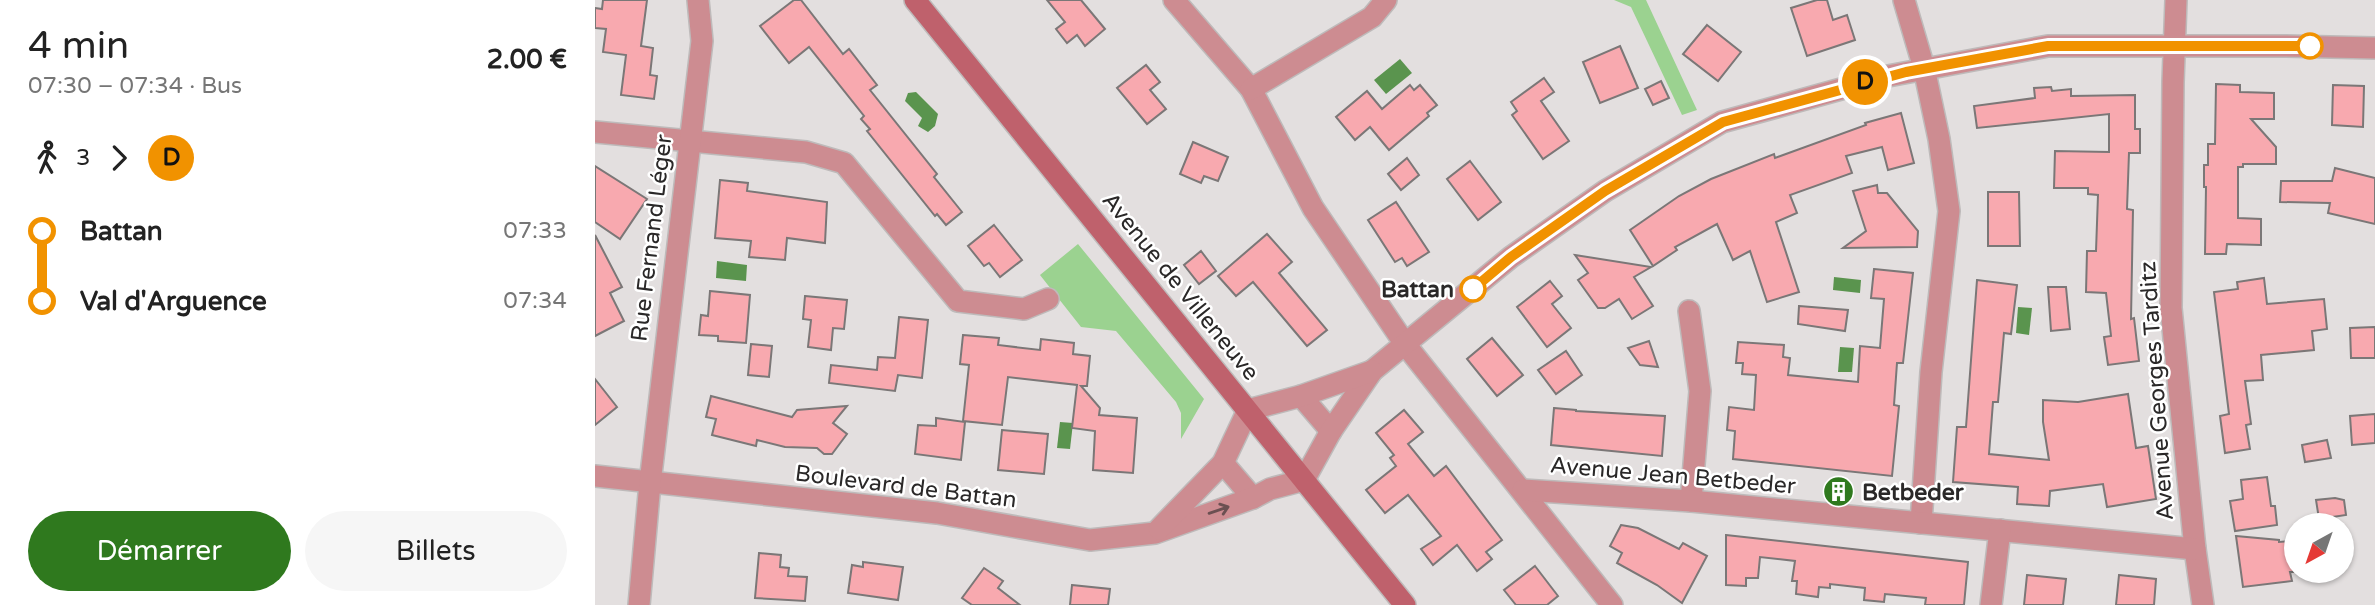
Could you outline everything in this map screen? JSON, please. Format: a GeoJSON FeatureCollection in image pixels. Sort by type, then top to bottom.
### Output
{"type":"FeatureCollection","features":[{"type":"Feature","properties":{"kind":"main road","name":"Avenue de Villeneuve"},"geometry":{"type":"LineString","coordinates":[[915,0],[1405,605]]}},
{"type":"Feature","properties":{"kind":"street","name":"Rue Fernand Léger"},"geometry":{"type":"LineString","coordinates":[[639,605],[650,483],[702,41],[698,0]]}},
{"type":"Feature","properties":{"kind":"street"},"geometry":{"type":"LineString","coordinates":[[1174,0],[1251,89],[1313,208],[1405,344],[1612,605]]}},
{"type":"Feature","properties":{"kind":"street"},"geometry":{"type":"LineString","coordinates":[[1251,89],[1373,17],[1386,0]]}},
{"type":"Feature","properties":{"kind":"street"},"geometry":{"type":"LineString","coordinates":[[1905,0],[1924,68],[1939,139],[1949,211],[1931,372],[1921,523]]}},
{"type":"Feature","properties":{"kind":"street","name":"Avenue Georges Tarditz"},"geometry":{"type":"LineString","coordinates":[[2176,0],[2173,46],[2171,308],[2203,605]]}},
{"type":"Feature","properties":{"kind":"street"},"geometry":{"type":"LineString","coordinates":[[1304,480],[1331,431],[1373,371],[1511,257],[1605,191],[1723,122],[1924,68],[2048,46],[2375,48]]}},
{"type":"Feature","properties":{"kind":"street"},"geometry":{"type":"LineString","coordinates":[[595,132],[806,152],[844,163],[958,301],[1024,309],[1048,299]]}},
{"type":"Feature","properties":{"kind":"street"},"geometry":{"type":"LineString","coordinates":[[1689,311],[1700,391],[1691,501]]}},
{"type":"Feature","properties":{"kind":"street"},"geometry":{"type":"LineString","coordinates":[[1155,533],[1223,463],[1248,411],[1373,371]]}},
{"type":"Feature","properties":{"kind":"street"},"geometry":{"type":"LineString","coordinates":[[1301,396],[1331,431]]}},
{"type":"Feature","properties":{"kind":"street"},"geometry":{"type":"LineString","coordinates":[[1223,463],[1253,498]]}},
{"type":"Feature","properties":{"kind":"street","name":"Boulevard de Battan"},"geometry":{"type":"LineString","coordinates":[[595,477],[937,513],[1090,540],[1155,533],[1253,498],[1270,489],[1304,480]]}},
{"type":"Feature","properties":{"kind":"street","name":"Avenue Jean Betbeder"},"geometry":{"type":"LineString","coordinates":[[1523,490],[1691,501],[2195,549]]}},
{"type":"Feature","properties":{"kind":"street"},"geometry":{"type":"LineString","coordinates":[[1991,605],[2000,530]]}},
{"type":"Feature","properties":{"kind":"shaded area"},"geometry":{"type":"Polygon","coordinates":[[[1614,0],[1646,0],[1697,110],[1682,115],[1631,7],[1614,0]]]}},
{"type":"Feature","properties":{"kind":"shaded area"},"geometry":{"type":"Polygon","coordinates":[[[1400,59],[1412,73],[1386,94],[1374,80],[1400,59]]]}},
{"type":"Feature","properties":{"kind":"shaded area"},"geometry":{"type":"Polygon","coordinates":[[[916,92],[938,114],[935,126],[928,132],[918,126],[922,118],[905,101],[908,93],[916,92]]]}},
{"type":"Feature","properties":{"kind":"shaded area"},"geometry":{"type":"Polygon","coordinates":[[[1078,244],[1204,399],[1181,439],[1181,413],[1176,402],[1116,331],[1081,327],[1040,275],[1078,244]]]}},
{"type":"Feature","properties":{"kind":"shaded area"},"geometry":{"type":"Polygon","coordinates":[[[717,261],[747,265],[746,281],[716,278],[717,261]]]}},
{"type":"Feature","properties":{"kind":"shaded area"},"geometry":{"type":"Polygon","coordinates":[[[1834,277],[1861,280],[1860,293],[1833,290],[1834,277]]]}},
{"type":"Feature","properties":{"kind":"shaded area"},"geometry":{"type":"Polygon","coordinates":[[[2018,307],[2032,308],[2029,335],[2016,333],[2018,307]]]}},
{"type":"Feature","properties":{"kind":"shaded area"},"geometry":{"type":"Polygon","coordinates":[[[1840,347],[1854,348],[1852,372],[1838,372],[1840,347]]]}},
{"type":"Feature","properties":{"kind":"shaded area"},"geometry":{"type":"Polygon","coordinates":[[[1060,422],[1073,423],[1070,449],[1057,448],[1060,422]]]}},
{"type":"Feature","properties":{"kind":"building"},"geometry":{"type":"Polygon","coordinates":[[[603,0],[647,0],[641,46],[653,48],[650,75],[657,76],[654,99],[621,95],[626,55],[603,52],[606,29],[595,28],[595,8],[602,9],[603,0]]]}},
{"type":"Feature","properties":{"kind":"building"},"geometry":{"type":"Polygon","coordinates":[[[794,0],[801,0],[843,54],[849,49],[877,85],[870,90],[937,174],[934,177],[962,212],[946,225],[937,214],[935,216],[867,131],[870,129],[861,119],[864,116],[809,47],[789,63],[760,26],[794,0]]]}},
{"type":"Feature","properties":{"kind":"building"},"geometry":{"type":"Polygon","coordinates":[[[1047,0],[1081,0],[1105,29],[1085,46],[1077,35],[1067,43],[1056,29],[1065,22],[1047,0]]]}},
{"type":"Feature","properties":{"kind":"building"},"geometry":{"type":"Polygon","coordinates":[[[1817,0],[1827,0],[1833,20],[1847,15],[1855,40],[1807,56],[1791,8],[1817,0]]]}},
{"type":"Feature","properties":{"kind":"building"},"geometry":{"type":"Polygon","coordinates":[[[1707,25],[1741,52],[1718,81],[1683,54],[1707,25]]]}},
{"type":"Feature","properties":{"kind":"building"},"geometry":{"type":"Polygon","coordinates":[[[1620,46],[1638,88],[1600,103],[1583,62],[1620,46]]]}},
{"type":"Feature","properties":{"kind":"building"},"geometry":{"type":"Polygon","coordinates":[[[1146,65],[1160,82],[1150,90],[1166,109],[1147,124],[1117,88],[1146,65]]]}},
{"type":"Feature","properties":{"kind":"building"},"geometry":{"type":"Polygon","coordinates":[[[1544,78],[1554,92],[1541,101],[1569,141],[1543,159],[1512,115],[1517,111],[1511,102],[1544,78]]]}},
{"type":"Feature","properties":{"kind":"building"},"geometry":{"type":"Polygon","coordinates":[[[1661,81],[1669,98],[1653,105],[1645,89],[1661,81]]]}},
{"type":"Feature","properties":{"kind":"building"},"geometry":{"type":"Polygon","coordinates":[[[2216,84],[2240,85],[2240,92],[2274,93],[2274,119],[2251,119],[2276,147],[2276,164],[2243,164],[2243,167],[2238,167],[2238,218],[2261,219],[2261,245],[2227,244],[2226,254],[2205,254],[2204,165],[2208,165],[2208,144],[2215,144],[2216,84]]]}},
{"type":"Feature","properties":{"kind":"building"},"geometry":{"type":"Polygon","coordinates":[[[1410,85],[1414,90],[1420,85],[1437,105],[1427,113],[1429,116],[1389,150],[1370,127],[1355,140],[1336,117],[1367,91],[1382,109],[1410,85]]]}},
{"type":"Feature","properties":{"kind":"building"},"geometry":{"type":"Polygon","coordinates":[[[2333,85],[2364,86],[2363,127],[2332,125],[2333,85]]]}},
{"type":"Feature","properties":{"kind":"building"},"geometry":{"type":"Polygon","coordinates":[[[2051,87],[2052,91],[2071,89],[2071,96],[2135,95],[2135,129],[2140,129],[2140,153],[2129,153],[2127,209],[2133,210],[2131,319],[2134,318],[2139,361],[2108,365],[2104,337],[2111,336],[2106,293],[2086,292],[2087,251],[2096,251],[2098,195],[2088,194],[2088,188],[2054,188],[2055,151],[2109,152],[2109,114],[1977,128],[1974,106],[2035,98],[2034,88],[2051,87]]]}},
{"type":"Feature","properties":{"kind":"building"},"geometry":{"type":"Polygon","coordinates":[[[1901,113],[1914,163],[1888,170],[1882,147],[1846,156],[1852,173],[1790,195],[1797,213],[1776,222],[1799,292],[1767,302],[1750,251],[1733,260],[1717,224],[1675,247],[1677,250],[1653,266],[1630,230],[1679,196],[1711,179],[1774,154],[1775,158],[1866,125],[1865,123],[1901,113]]]}},
{"type":"Feature","properties":{"kind":"building"},"geometry":{"type":"Polygon","coordinates":[[[1193,142],[1228,157],[1218,181],[1204,176],[1201,183],[1180,174],[1193,142]]]}},
{"type":"Feature","properties":{"kind":"building"},"geometry":{"type":"Polygon","coordinates":[[[1407,158],[1419,175],[1401,190],[1388,174],[1407,158]]]}},
{"type":"Feature","properties":{"kind":"building"},"geometry":{"type":"Polygon","coordinates":[[[1470,161],[1501,202],[1478,220],[1447,179],[1470,161]]]}},
{"type":"Feature","properties":{"kind":"building"},"geometry":{"type":"Polygon","coordinates":[[[595,166],[647,199],[620,239],[595,222],[595,166]]]}},
{"type":"Feature","properties":{"kind":"building"},"geometry":{"type":"Polygon","coordinates":[[[2335,168],[2375,178],[2375,224],[2328,213],[2330,203],[2280,202],[2281,181],[2332,181],[2335,168]]]}},
{"type":"Feature","properties":{"kind":"building"},"geometry":{"type":"Polygon","coordinates":[[[720,180],[748,183],[747,191],[827,202],[825,243],[787,238],[785,260],[749,257],[751,241],[715,238],[720,180]]]}},
{"type":"Feature","properties":{"kind":"building"},"geometry":{"type":"Polygon","coordinates":[[[1877,185],[1878,193],[1887,193],[1918,231],[1917,247],[1843,248],[1866,231],[1853,191],[1877,185]]]}},
{"type":"Feature","properties":{"kind":"building"},"geometry":{"type":"Polygon","coordinates":[[[1988,192],[2019,192],[2020,246],[1988,246],[1988,192]]]}},
{"type":"Feature","properties":{"kind":"building"},"geometry":{"type":"Polygon","coordinates":[[[1396,202],[1429,252],[1407,266],[1402,258],[1395,262],[1368,220],[1396,202]]]}},
{"type":"Feature","properties":{"kind":"building"},"geometry":{"type":"Polygon","coordinates":[[[994,225],[1022,260],[1000,277],[989,263],[984,266],[968,246],[994,225]]]}},
{"type":"Feature","properties":{"kind":"building"},"geometry":{"type":"Polygon","coordinates":[[[1267,234],[1292,262],[1279,273],[1327,330],[1307,346],[1253,282],[1236,296],[1218,276],[1267,234]]]}},
{"type":"Feature","properties":{"kind":"building"},"geometry":{"type":"Polygon","coordinates":[[[595,235],[622,287],[610,293],[624,321],[595,336],[595,235]]]}},
{"type":"Feature","properties":{"kind":"building"},"geometry":{"type":"Polygon","coordinates":[[[1201,251],[1216,271],[1199,284],[1184,265],[1201,251]]]}},
{"type":"Feature","properties":{"kind":"building"},"geometry":{"type":"Polygon","coordinates":[[[1575,255],[1651,267],[1634,277],[1653,306],[1632,319],[1619,299],[1605,308],[1598,308],[1578,280],[1588,273],[1575,255]]]}},
{"type":"Feature","properties":{"kind":"building"},"geometry":{"type":"Polygon","coordinates":[[[1874,269],[1913,273],[1903,363],[1897,363],[1894,405],[1899,406],[1892,476],[1733,459],[1735,431],[1727,430],[1729,407],[1754,410],[1756,375],[1742,374],[1743,363],[1736,363],[1738,342],[1784,345],[1783,357],[1790,358],[1788,375],[1858,382],[1860,346],[1880,348],[1884,299],[1871,298],[1874,269]]]}},
{"type":"Feature","properties":{"kind":"building"},"geometry":{"type":"Polygon","coordinates":[[[2264,278],[2267,304],[2324,299],[2327,329],[2312,331],[2314,350],[2261,355],[2263,380],[2245,381],[2251,424],[2246,425],[2250,449],[2225,453],[2220,416],[2229,414],[2214,292],[2238,289],[2237,282],[2264,278]]]}},
{"type":"Feature","properties":{"kind":"building"},"geometry":{"type":"Polygon","coordinates":[[[1977,280],[2017,285],[2011,334],[2004,333],[1998,402],[1993,402],[1989,454],[2049,460],[2043,422],[2043,400],[2078,402],[2128,394],[2136,448],[2148,446],[2156,499],[2107,507],[2103,484],[2050,491],[2049,506],[2017,504],[2018,487],[1953,482],[1957,427],[1966,427],[1977,280]]]}},
{"type":"Feature","properties":{"kind":"building"},"geometry":{"type":"Polygon","coordinates":[[[1550,281],[1562,296],[1552,304],[1571,328],[1547,347],[1517,307],[1550,281]]]}},
{"type":"Feature","properties":{"kind":"building"},"geometry":{"type":"Polygon","coordinates":[[[2048,287],[2066,287],[2070,329],[2051,331],[2048,287]]]}},
{"type":"Feature","properties":{"kind":"building"},"geometry":{"type":"Polygon","coordinates":[[[710,291],[750,295],[746,343],[718,341],[718,336],[699,335],[701,315],[708,316],[710,291]]]}},
{"type":"Feature","properties":{"kind":"building"},"geometry":{"type":"Polygon","coordinates":[[[805,296],[847,300],[844,329],[833,328],[831,350],[808,347],[811,320],[803,319],[805,296]]]}},
{"type":"Feature","properties":{"kind":"building"},"geometry":{"type":"Polygon","coordinates":[[[1799,306],[1848,310],[1845,331],[1798,324],[1799,306]]]}},
{"type":"Feature","properties":{"kind":"building"},"geometry":{"type":"Polygon","coordinates":[[[899,317],[928,320],[922,378],[898,375],[895,391],[829,383],[831,365],[877,370],[878,357],[895,358],[899,317]]]}},
{"type":"Feature","properties":{"kind":"building"},"geometry":{"type":"Polygon","coordinates":[[[2375,327],[2375,358],[2351,358],[2350,328],[2375,327]]]}},
{"type":"Feature","properties":{"kind":"building"},"geometry":{"type":"Polygon","coordinates":[[[963,335],[999,338],[998,345],[1040,350],[1041,339],[1074,343],[1073,354],[1090,356],[1087,386],[1081,386],[1100,408],[1099,415],[1137,418],[1133,473],[1093,470],[1095,431],[1072,428],[1077,385],[1008,377],[1002,425],[963,421],[969,365],[960,364],[963,335]]]}},
{"type":"Feature","properties":{"kind":"building"},"geometry":{"type":"Polygon","coordinates":[[[1492,338],[1523,375],[1497,396],[1467,359],[1492,338]]]}},
{"type":"Feature","properties":{"kind":"building"},"geometry":{"type":"Polygon","coordinates":[[[1649,341],[1658,367],[1640,365],[1628,348],[1649,341]]]}},
{"type":"Feature","properties":{"kind":"building"},"geometry":{"type":"Polygon","coordinates":[[[751,344],[772,346],[769,377],[748,375],[751,344]]]}},
{"type":"Feature","properties":{"kind":"building"},"geometry":{"type":"Polygon","coordinates":[[[1566,351],[1582,375],[1556,394],[1538,370],[1566,351]]]}},
{"type":"Feature","properties":{"kind":"building"},"geometry":{"type":"Polygon","coordinates":[[[595,379],[617,407],[595,425],[595,379]]]}},
{"type":"Feature","properties":{"kind":"building"},"geometry":{"type":"Polygon","coordinates":[[[711,396],[792,417],[797,410],[847,406],[833,423],[847,434],[832,454],[824,454],[817,448],[785,447],[757,440],[756,446],[712,435],[716,419],[706,417],[711,396]]]}},
{"type":"Feature","properties":{"kind":"building"},"geometry":{"type":"Polygon","coordinates":[[[1554,408],[1665,416],[1662,456],[1551,445],[1554,408]]]}},
{"type":"Feature","properties":{"kind":"building"},"geometry":{"type":"Polygon","coordinates":[[[1404,410],[1423,432],[1408,444],[1434,476],[1446,466],[1502,540],[1486,552],[1492,559],[1477,571],[1457,545],[1433,565],[1421,549],[1441,536],[1408,495],[1385,513],[1366,490],[1396,466],[1390,458],[1394,455],[1376,433],[1404,410]]]}},
{"type":"Feature","properties":{"kind":"building"},"geometry":{"type":"Polygon","coordinates":[[[2375,414],[2375,443],[2352,445],[2350,416],[2375,414]]]}},
{"type":"Feature","properties":{"kind":"building"},"geometry":{"type":"Polygon","coordinates":[[[936,418],[965,422],[961,460],[915,454],[918,425],[936,426],[936,418]]]}},
{"type":"Feature","properties":{"kind":"building"},"geometry":{"type":"Polygon","coordinates":[[[1002,430],[1048,434],[1044,474],[998,470],[1002,430]]]}},
{"type":"Feature","properties":{"kind":"building"},"geometry":{"type":"Polygon","coordinates":[[[2327,440],[2331,458],[2305,462],[2302,445],[2327,440]]]}},
{"type":"Feature","properties":{"kind":"building"},"geometry":{"type":"Polygon","coordinates":[[[2267,477],[2277,525],[2235,531],[2230,501],[2243,499],[2241,480],[2267,477]]]}},
{"type":"Feature","properties":{"kind":"building"},"geometry":{"type":"Polygon","coordinates":[[[2316,500],[2344,500],[2346,513],[2318,513],[2316,500]]]}},
{"type":"Feature","properties":{"kind":"building"},"geometry":{"type":"Polygon","coordinates":[[[1621,525],[1638,528],[1679,549],[1683,543],[1707,556],[1682,603],[1657,585],[1617,563],[1622,553],[1610,546],[1621,525]]]}},
{"type":"Feature","properties":{"kind":"building"},"geometry":{"type":"Polygon","coordinates":[[[1726,535],[1968,562],[1964,605],[1925,605],[1926,598],[1885,594],[1884,602],[1864,600],[1865,588],[1830,584],[1830,588],[1819,587],[1818,597],[1796,594],[1797,581],[1792,581],[1795,561],[1760,557],[1758,578],[1746,578],[1746,586],[1726,585],[1726,535]]]}},
{"type":"Feature","properties":{"kind":"building"},"geometry":{"type":"Polygon","coordinates":[[[2236,536],[2284,542],[2284,582],[2243,587],[2236,536]]]}},
{"type":"Feature","properties":{"kind":"building"},"geometry":{"type":"Polygon","coordinates":[[[759,553],[781,555],[780,567],[789,568],[788,576],[807,577],[805,601],[755,598],[759,553]]]}},
{"type":"Feature","properties":{"kind":"building"},"geometry":{"type":"Polygon","coordinates":[[[863,562],[903,567],[898,600],[848,593],[852,565],[863,567],[863,562]]]}},
{"type":"Feature","properties":{"kind":"building"},"geometry":{"type":"Polygon","coordinates":[[[1535,566],[1558,596],[1547,605],[1516,605],[1504,590],[1535,566]]]}},
{"type":"Feature","properties":{"kind":"building"},"geometry":{"type":"Polygon","coordinates":[[[984,568],[1003,581],[998,588],[1020,605],[972,605],[962,598],[984,568]]]}},
{"type":"Feature","properties":{"kind":"building"},"geometry":{"type":"Polygon","coordinates":[[[2027,575],[2066,579],[2063,605],[2024,605],[2027,575]]]}},
{"type":"Feature","properties":{"kind":"building"},"geometry":{"type":"Polygon","coordinates":[[[2119,575],[2156,579],[2154,605],[2116,605],[2119,575]]]}},
{"type":"Feature","properties":{"kind":"building"},"geometry":{"type":"Polygon","coordinates":[[[1072,585],[1110,589],[1108,605],[1070,605],[1072,585]]]}},
{"type":"Feature","properties":{"kind":"bus line","name":"D"},"geometry":{"type":"LineString","coordinates":[[1473,289],[1511,257],[1605,191],[1723,122],[1888,76],[2048,46],[2310,46]]}},
{"type":"Feature","properties":{"kind":"place","name":"Battan"},"geometry":{"type":"Point","coordinates":[1473,289]}},
{"type":"Feature","properties":{"kind":"place","name":"Betbeder"},"geometry":{"type":"Point","coordinates":[1839,492]}}]}
